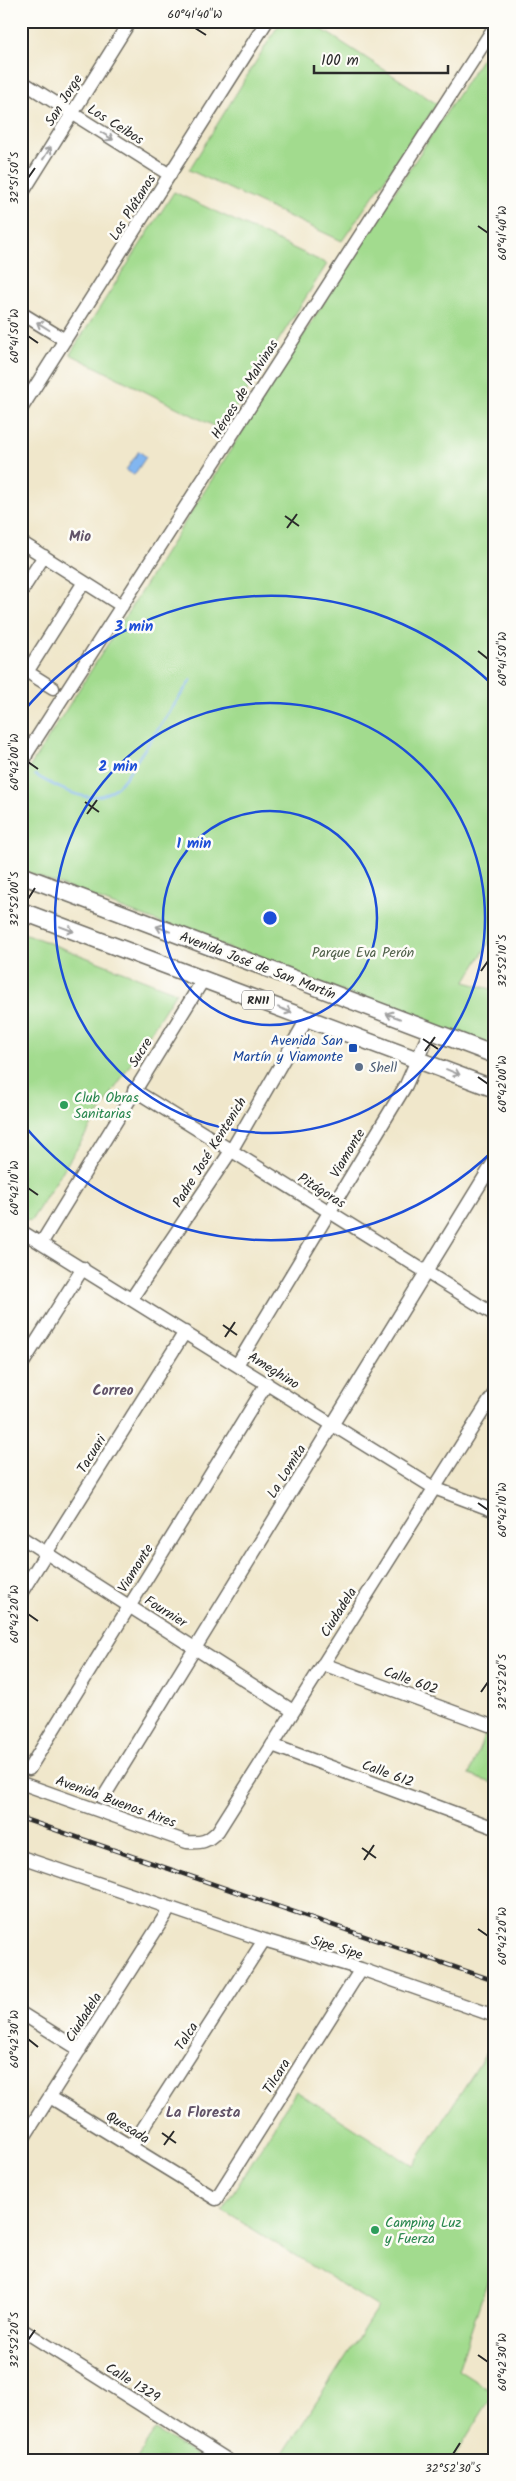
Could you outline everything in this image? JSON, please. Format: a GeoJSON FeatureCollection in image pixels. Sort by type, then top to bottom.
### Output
{"type":"FeatureCollection","features":[{"type":"Feature","properties":{"kind":"main road","name":"Avenida José de San Martín"},"geometry":{"type":"LineString","coordinates":[[21,875],[495,1055]]}},
{"type":"Feature","properties":{"kind":"main road","name":"RN11"},"geometry":{"type":"LineString","coordinates":[[21,912],[307,1019],[419,1058],[495,1089]]}},
{"type":"Feature","properties":{"kind":"street","name":"San Jorge"},"geometry":{"type":"LineString","coordinates":[[21,194],[130,21]]}},
{"type":"Feature","properties":{"kind":"street","name":"Los Plátanos"},"geometry":{"type":"LineString","coordinates":[[21,409],[268,21]]}},
{"type":"Feature","properties":{"kind":"street","name":"Héroes de Malvinas"},"geometry":{"type":"LineString","coordinates":[[21,769],[28,753],[495,26]]}},
{"type":"Feature","properties":{"kind":"street","name":"Los Ceibos"},"geometry":{"type":"LineString","coordinates":[[21,82],[170,175]]}},
{"type":"Feature","properties":{"kind":"street"},"geometry":{"type":"LineString","coordinates":[[21,312],[65,340]]}},
{"type":"Feature","properties":{"kind":"street"},"geometry":{"type":"LineString","coordinates":[[21,542],[122,606]]}},
{"type":"Feature","properties":{"kind":"street"},"geometry":{"type":"LineString","coordinates":[[21,592],[44,556]]}},
{"type":"Feature","properties":{"kind":"street"},"geometry":{"type":"LineString","coordinates":[[53,688],[24,670],[84,582]]}},
{"type":"Feature","properties":{"kind":"street","name":"Sucre"},"geometry":{"type":"LineString","coordinates":[[42,1242],[203,980]]}},
{"type":"Feature","properties":{"kind":"street","name":"Padre José Kentenich"},"geometry":{"type":"LineString","coordinates":[[132,1298],[231,1151],[307,1019]]}},
{"type":"Feature","properties":{"kind":"street","name":"Viamonte"},"geometry":{"type":"LineString","coordinates":[[237,1364],[406,1085],[430,1031]]}},
{"type":"Feature","properties":{"kind":"street","name":"Pitágoras"},"geometry":{"type":"LineString","coordinates":[[134,1090],[495,1315]]}},
{"type":"Feature","properties":{"kind":"street","name":"La Lomita"},"geometry":{"type":"LineString","coordinates":[[103,1798],[495,1160]]}},
{"type":"Feature","properties":{"kind":"street","name":"Ameghino"},"geometry":{"type":"LineString","coordinates":[[21,1231],[132,1298],[434,1488],[495,1511]]}},
{"type":"Feature","properties":{"kind":"street"},"geometry":{"type":"LineString","coordinates":[[21,1366],[83,1268]]}},
{"type":"Feature","properties":{"kind":"street","name":"Tacuari"},"geometry":{"type":"LineString","coordinates":[[21,1593],[185,1332]]}},
{"type":"Feature","properties":{"kind":"street","name":"Viamonte"},"geometry":{"type":"LineString","coordinates":[[28,1769],[267,1383]]}},
{"type":"Feature","properties":{"kind":"street","name":"Ciudadela"},"geometry":{"type":"LineString","coordinates":[[202,1843],[218,1831],[495,1392]]}},
{"type":"Feature","properties":{"kind":"street","name":"Fournier"},"geometry":{"type":"LineString","coordinates":[[21,1537],[196,1647],[293,1711]]}},
{"type":"Feature","properties":{"kind":"street","name":"Calle 602"},"geometry":{"type":"LineString","coordinates":[[323,1664],[489,1725]]}},
{"type":"Feature","properties":{"kind":"street","name":"Calle 612"},"geometry":{"type":"LineString","coordinates":[[272,1745],[495,1828]]}},
{"type":"Feature","properties":{"kind":"street","name":"Avenida Buenos Aires"},"geometry":{"type":"LineString","coordinates":[[21,1783],[187,1842],[202,1843]]}},
{"type":"Feature","properties":{"kind":"street","name":"Sipe Sipe"},"geometry":{"type":"LineString","coordinates":[[21,1857],[264,1940],[361,1969],[495,2016]]}},
{"type":"Feature","properties":{"kind":"street","name":"Ciudadela"},"geometry":{"type":"LineString","coordinates":[[21,2142],[170,1908]]}},
{"type":"Feature","properties":{"kind":"street","name":"Talca"},"geometry":{"type":"LineString","coordinates":[[131,2147],[264,1940]]}},
{"type":"Feature","properties":{"kind":"street","name":"Tilcara"},"geometry":{"type":"LineString","coordinates":[[216,2199],[361,1969]]}},
{"type":"Feature","properties":{"kind":"street"},"geometry":{"type":"LineString","coordinates":[[21,2013],[80,2050]]}},
{"type":"Feature","properties":{"kind":"street","name":"Quesada"},"geometry":{"type":"LineString","coordinates":[[50,2097],[216,2199]]}},
{"type":"Feature","properties":{"kind":"street","name":"Calle 1329"},"geometry":{"type":"LineString","coordinates":[[21,2329],[228,2460]]}},
{"type":"Feature","properties":{"kind":"green space"},"geometry":{"type":"Polygon","coordinates":[[[281,21],[309,21],[437,104],[342,241],[189,170],[281,21]]]}},
{"type":"Feature","properties":{"kind":"green space","name":"Parque Eva Perón"},"geometry":{"type":"Polygon","coordinates":[[[495,38],[495,933],[465,982],[495,990],[495,1032],[489,1047],[21,870],[21,781],[368,233],[495,38]]]}},
{"type":"Feature","properties":{"kind":"green space"},"geometry":{"type":"Polygon","coordinates":[[[174,192],[327,264],[222,430],[70,354],[174,192]]]}},
{"type":"Feature","properties":{"kind":"green space","name":"Club Obras Sanitarias"},"geometry":{"type":"Polygon","coordinates":[[[21,932],[176,992],[31,1221],[21,1219],[21,932]]]}},
{"type":"Feature","properties":{"kind":"green space"},"geometry":{"type":"Polygon","coordinates":[[[495,1709],[495,1784],[469,1775],[495,1709]]]}},
{"type":"Feature","properties":{"kind":"green space","name":"Camping Luz y Fuerza"},"geometry":{"type":"Polygon","coordinates":[[[495,2040],[495,2268],[488,2279],[458,2370],[494,2393],[452,2460],[279,2460],[378,2307],[222,2210],[296,2091],[413,2166],[495,2040]]]}},
{"type":"Feature","properties":{"kind":"green space"},"geometry":{"type":"Polygon","coordinates":[[[156,2430],[202,2460],[136,2460],[156,2430]]]}},
{"type":"Feature","properties":{"kind":"water"},"geometry":{"type":"Polygon","coordinates":[[[139,451],[146,457],[134,475],[126,470],[139,451]]]}},
{"type":"Feature","properties":{"kind":"waterway"},"geometry":{"type":"LineString","coordinates":[[35,775],[58,787],[82,796],[104,795],[115,789],[125,778],[191,680]]}},
{"type":"Feature","properties":{"kind":"railway"},"geometry":{"type":"LineString","coordinates":[[21,1818],[495,1981]]}},
{"type":"Feature","properties":{"kind":"place","name":"Avenida San Martín y Viamonte"},"geometry":{"type":"Point","coordinates":[353,1048]}},
{"type":"Feature","properties":{"kind":"place","name":"Shell"},"geometry":{"type":"Point","coordinates":[359,1067]}},
{"type":"Feature","properties":{"kind":"place","name":"Club Obras Sanitarias"},"geometry":{"type":"Point","coordinates":[64,1105]}},
{"type":"Feature","properties":{"kind":"place","name":"Camping Luz y Fuerza"},"geometry":{"type":"Point","coordinates":[375,2230]}},
{"type":"Feature","properties":{"kind":"district","name":"Mio"},"geometry":{"type":"Point","coordinates":[80,536]}},
{"type":"Feature","properties":{"kind":"district","name":"Correo"},"geometry":{"type":"Point","coordinates":[113,1390]}},
{"type":"Feature","properties":{"kind":"district","name":"La Floresta"},"geometry":{"type":"Point","coordinates":[203,2112]}}]}
